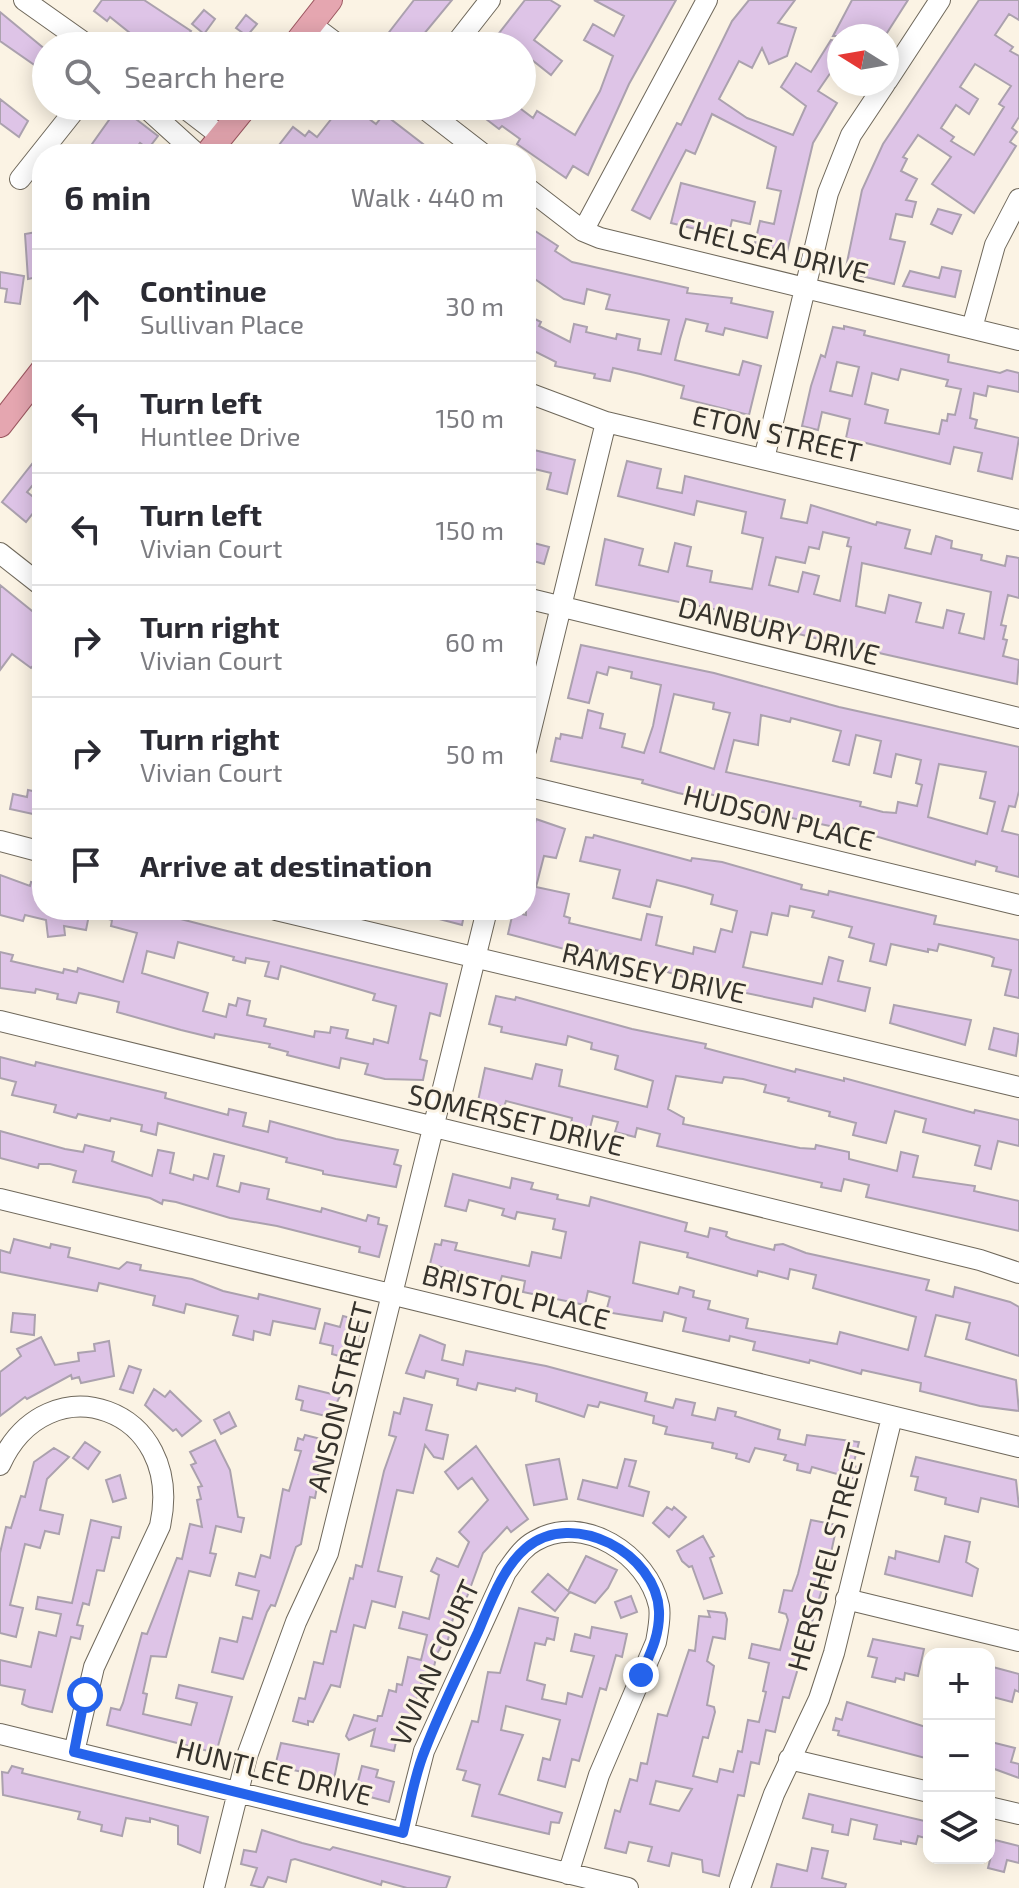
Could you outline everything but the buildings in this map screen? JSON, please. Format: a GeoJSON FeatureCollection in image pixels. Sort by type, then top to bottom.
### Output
{"type":"FeatureCollection","features":[{"type":"Feature","properties":{"kind":"main road"},"geometry":{"type":"LineString","coordinates":[[306,32],[330,0]]}},
{"type":"Feature","properties":{"kind":"main road"},"geometry":{"type":"LineString","coordinates":[[215,144],[235,120]]}},
{"type":"Feature","properties":{"kind":"main road"},"geometry":{"type":"LineString","coordinates":[[0,425],[32,384]]}},
{"type":"Feature","properties":{"kind":"street"},"geometry":{"type":"LineString","coordinates":[[24,0],[69,32]]}},
{"type":"Feature","properties":{"kind":"street"},"geometry":{"type":"LineString","coordinates":[[465,32],[490,0]]}},
{"type":"Feature","properties":{"kind":"street"},"geometry":{"type":"LineString","coordinates":[[583,231],[707,0]]}},
{"type":"Feature","properties":{"kind":"street"},"geometry":{"type":"LineString","coordinates":[[899,63],[940,0]]}},
{"type":"Feature","properties":{"kind":"street"},"geometry":{"type":"LineString","coordinates":[[312,25],[321,32]]}},
{"type":"Feature","properties":{"kind":"street"},"geometry":{"type":"LineString","coordinates":[[764,459],[838,163],[851,135],[877,96]]}},
{"type":"Feature","properties":{"kind":"street"},"geometry":{"type":"LineString","coordinates":[[48,144],[67,120]]}},
{"type":"Feature","properties":{"kind":"street"},"geometry":{"type":"LineString","coordinates":[[159,120],[186,144]]}},
{"type":"Feature","properties":{"kind":"street"},"geometry":{"type":"LineString","coordinates":[[193,120],[213,144]]}},
{"type":"Feature","properties":{"kind":"street"},"geometry":{"type":"LineString","coordinates":[[439,120],[470,144]]}},
{"type":"Feature","properties":{"kind":"street"},"geometry":{"type":"LineString","coordinates":[[20,179],[32,164]]}},
{"type":"Feature","properties":{"kind":"street","name":"CHELSEA DRIVE"},"geometry":{"type":"LineString","coordinates":[[536,195],[583,231],[1019,340]]}},
{"type":"Feature","properties":{"kind":"street"},"geometry":{"type":"LineString","coordinates":[[972,328],[995,245],[1019,199]]}},
{"type":"Feature","properties":{"kind":"street","name":"ETON STREET"},"geometry":{"type":"LineString","coordinates":[[536,396],[606,422],[1019,520]]}},
{"type":"Feature","properties":{"kind":"street"},"geometry":{"type":"LineString","coordinates":[[536,710],[606,422]]}},
{"type":"Feature","properties":{"kind":"street"},"geometry":{"type":"LineString","coordinates":[[0,553],[32,578]]}},
{"type":"Feature","properties":{"kind":"street","name":"DANBURY DRIVE"},"geometry":{"type":"LineString","coordinates":[[536,600],[1019,718]]}},
{"type":"Feature","properties":{"kind":"street","name":"HUDSON PLACE"},"geometry":{"type":"LineString","coordinates":[[536,788],[1019,905]]}},
{"type":"Feature","properties":{"kind":"street"},"geometry":{"type":"LineString","coordinates":[[0,841],[32,849]]}},
{"type":"Feature","properties":{"kind":"street","name":"RAMSEY DRIVE"},"geometry":{"type":"LineString","coordinates":[[316,920],[1019,1087]]}},
{"type":"Feature","properties":{"kind":"street","name":"ANSON STREET"},"geometry":{"type":"LineString","coordinates":[[214,1888],[238,1791],[277,1668],[328,1553],[436,1129],[485,920]]}},
{"type":"Feature","properties":{"kind":"street","name":"SOMERSET DRIVE"},"geometry":{"type":"LineString","coordinates":[[0,1021],[980,1260],[1019,1273]]}},
{"type":"Feature","properties":{"kind":"street","name":"BRISTOL PLACE"},"geometry":{"type":"LineString","coordinates":[[0,1199],[1019,1447]]}},
{"type":"Feature","properties":{"kind":"street"},"geometry":{"type":"LineString","coordinates":[[0,1465],[24,1430],[49,1415],[80,1407],[106,1411],[135,1425],[152,1448],[164,1478],[165,1503],[160,1526],[94,1667],[74,1752]]}},
{"type":"Feature","properties":{"kind":"street","name":"HERSCHEL STREET"},"geometry":{"type":"LineString","coordinates":[[740,1888],[753,1845],[789,1759],[819,1699],[834,1653],[892,1417]]}},
{"type":"Feature","properties":{"kind":"street","name":"VIVIAN COURT"},"geometry":{"type":"LineString","coordinates":[[403,1833],[424,1751],[506,1572],[519,1553],[545,1536],[562,1532],[595,1537],[607,1540],[627,1553],[657,1599],[659,1621],[656,1642],[599,1775],[568,1874]]}},
{"type":"Feature","properties":{"kind":"street"},"geometry":{"type":"LineString","coordinates":[[846,1599],[1019,1641]]}},
{"type":"Feature","properties":{"kind":"street","name":"HUNTLEE DRIVE"},"geometry":{"type":"LineString","coordinates":[[0,1734],[628,1888]]}},
{"type":"Feature","properties":{"kind":"street"},"geometry":{"type":"LineString","coordinates":[[789,1759],[923,1791]]}},
{"type":"Feature","properties":{"kind":"street"},"geometry":{"type":"LineString","coordinates":[[995,1808],[1019,1814]]}},
{"type":"Feature","properties":{"kind":"route"},"geometry":{"type":"LineString","coordinates":[[85,1695],[74,1752],[403,1833],[424,1751],[497,1589],[519,1553],[536,1540],[553,1533],[578,1533],[607,1540],[627,1553],[653,1588],[660,1609],[656,1642],[641,1675]]}}]}
